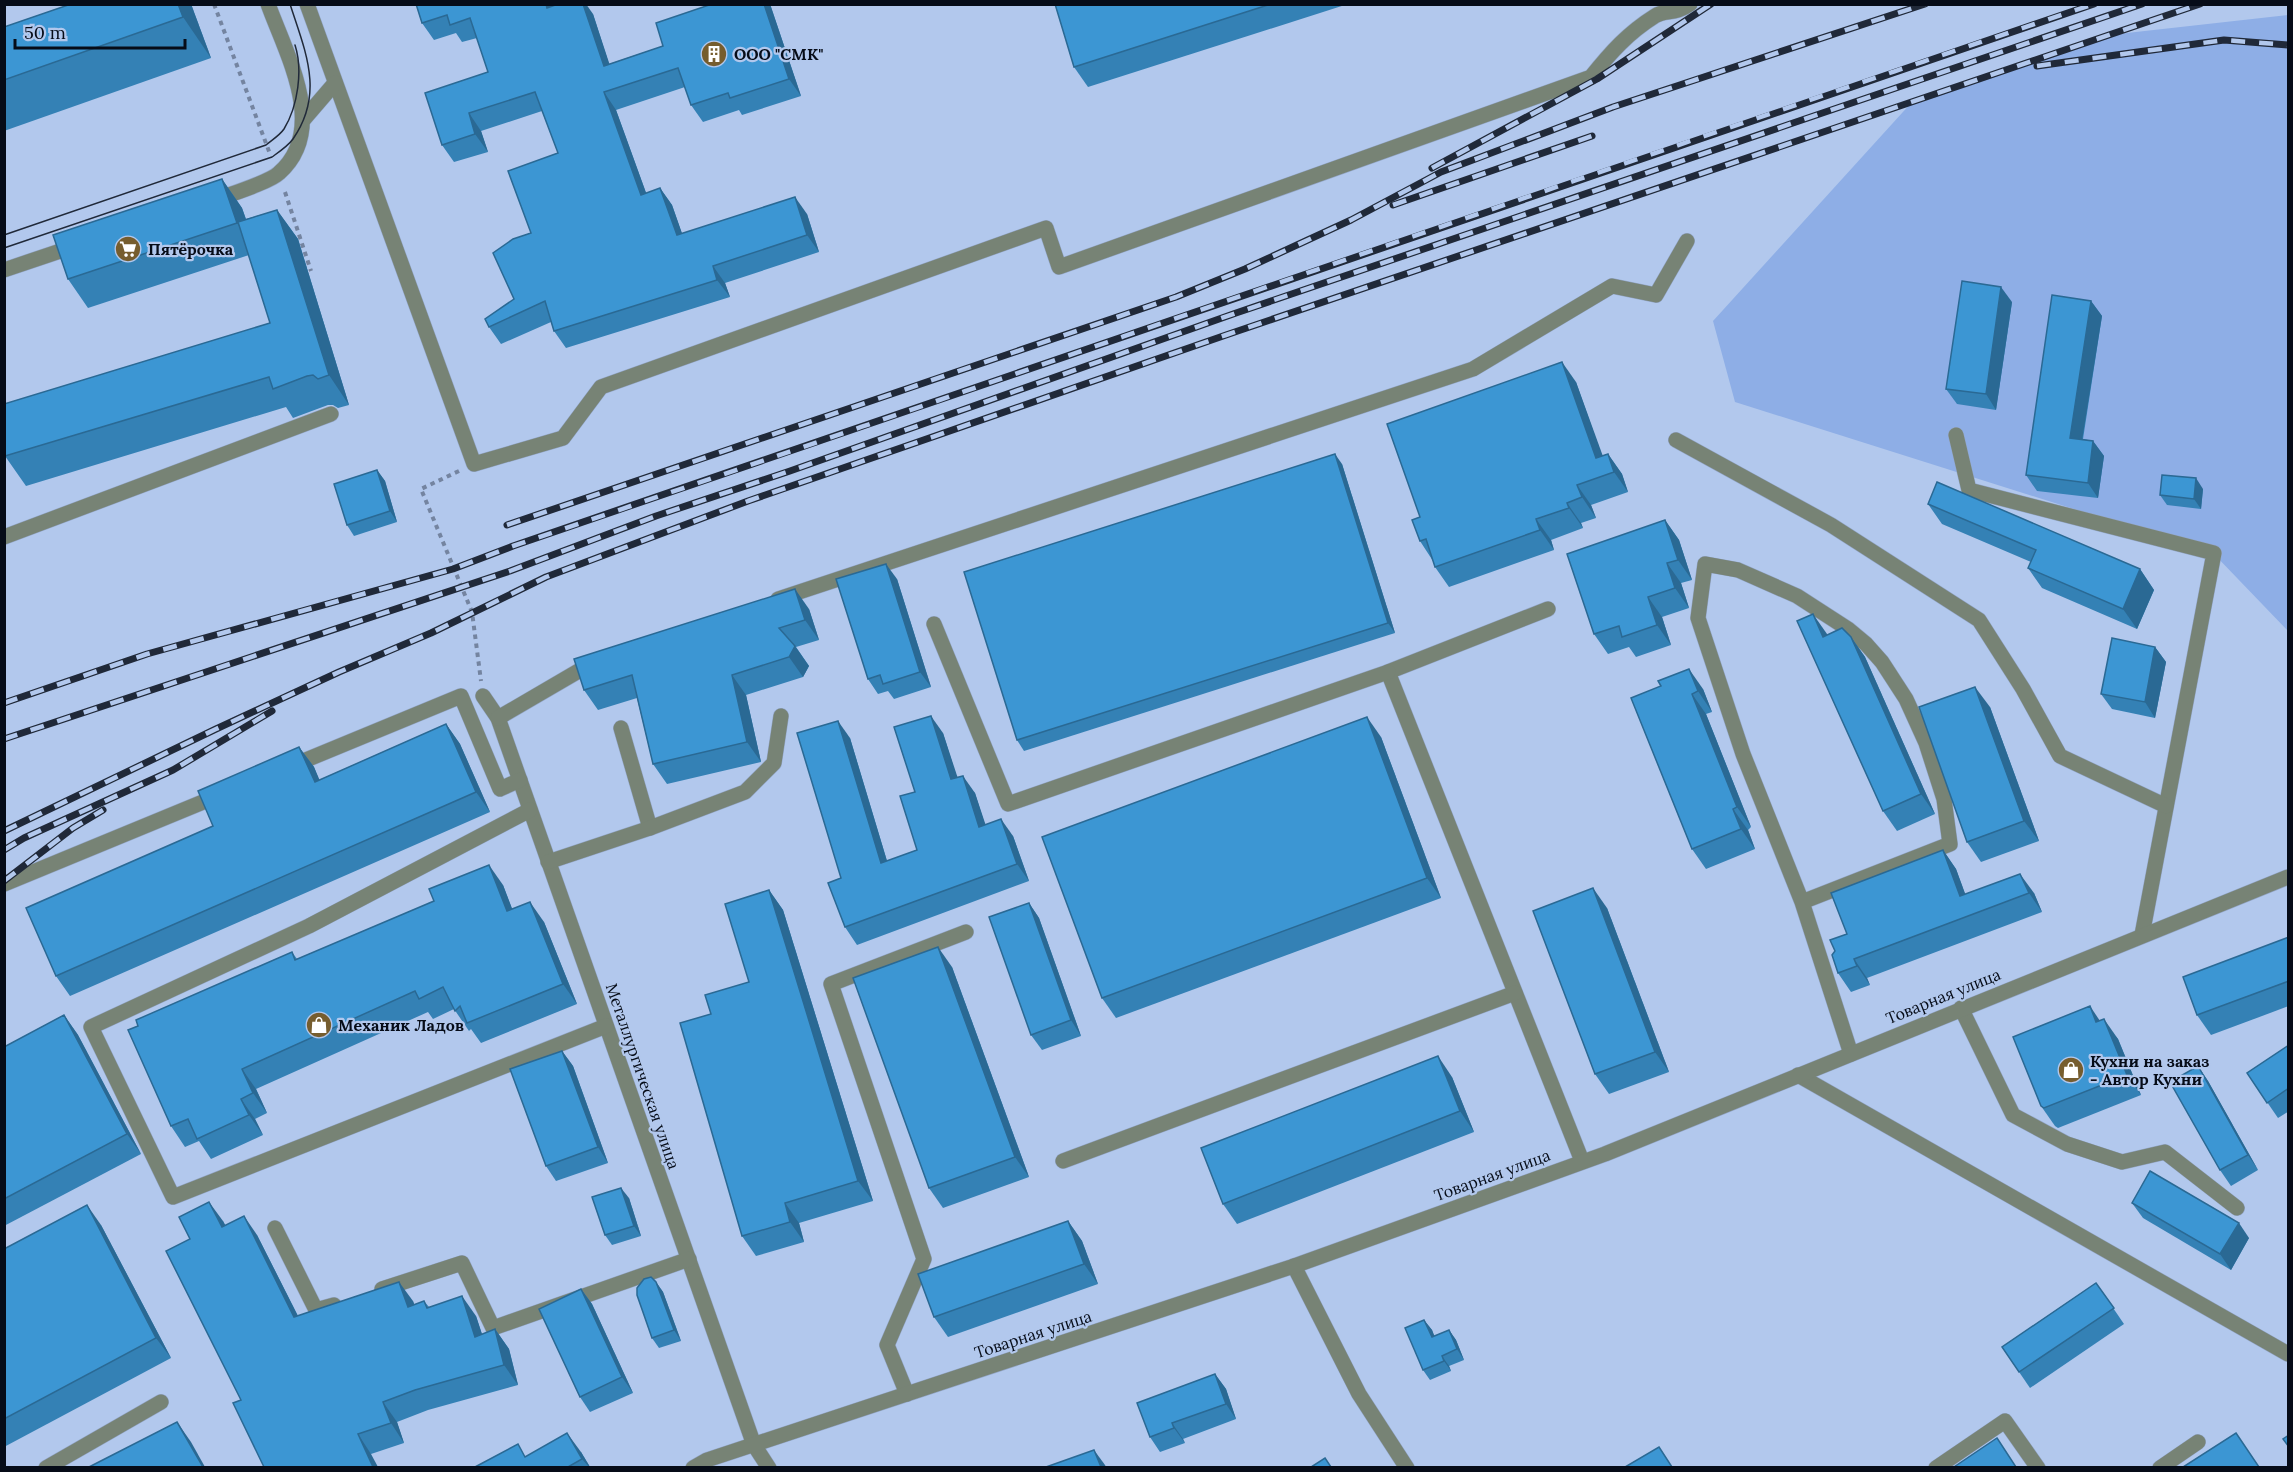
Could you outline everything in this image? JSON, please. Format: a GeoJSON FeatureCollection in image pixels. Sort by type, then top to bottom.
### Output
{"type":"FeatureCollection","features":[{"type":"Feature","properties":{"kind":"street"},"geometry":{"type":"LineString","coordinates":[[202,204],[279,174],[291,158],[300,139],[304,119],[301,98],[268,4]]}},
{"type":"Feature","properties":{"kind":"street"},"geometry":{"type":"LineString","coordinates":[[307,4],[474,464],[563,438],[601,387],[1046,228],[1059,267],[1591,77],[1617,44],[1658,14],[1680,12],[1690,4]]}},
{"type":"Feature","properties":{"kind":"street"},"geometry":{"type":"LineString","coordinates":[[304,119],[335,83]]}},
{"type":"Feature","properties":{"kind":"street"},"geometry":{"type":"LineString","coordinates":[[4,270],[92,241]]}},
{"type":"Feature","properties":{"kind":"street"},"geometry":{"type":"LineString","coordinates":[[759,605],[1473,369],[1612,286],[1656,296],[1687,242]]}},
{"type":"Feature","properties":{"kind":"street"},"geometry":{"type":"LineString","coordinates":[[4,537],[331,414]]}},
{"type":"Feature","properties":{"kind":"street"},"geometry":{"type":"LineString","coordinates":[[1956,435],[1969,490],[2214,553],[2142,935]]}},
{"type":"Feature","properties":{"kind":"street"},"geometry":{"type":"LineString","coordinates":[[1676,440],[1831,525],[1979,620],[2023,689],[2060,756],[2166,806]]}},
{"type":"Feature","properties":{"kind":"street"},"geometry":{"type":"LineString","coordinates":[[1802,902],[1950,844],[1944,799],[1926,743],[1906,699],[1882,662],[1866,644],[1848,629],[1797,596],[1738,570],[1705,564],[1698,618],[1743,754],[1802,902],[1851,1053]]}},
{"type":"Feature","properties":{"kind":"street"},"geometry":{"type":"LineString","coordinates":[[934,624],[1008,804],[1388,672],[1548,609]]}},
{"type":"Feature","properties":{"kind":"street"},"geometry":{"type":"LineString","coordinates":[[498,718],[600,658],[611,654]]}},
{"type":"Feature","properties":{"kind":"street"},"geometry":{"type":"LineString","coordinates":[[1388,672],[1582,1161]]}},
{"type":"Feature","properties":{"kind":"street"},"geometry":{"type":"LineString","coordinates":[[276,772],[461,696],[500,789],[520,780]]}},
{"type":"Feature","properties":{"kind":"street","name":"Металлургическая улица"},"geometry":{"type":"LineString","coordinates":[[483,696],[498,718],[754,1444],[769,1467]]}},
{"type":"Feature","properties":{"kind":"street"},"geometry":{"type":"LineString","coordinates":[[548,862],[650,828],[745,792],[774,763],[781,716]]}},
{"type":"Feature","properties":{"kind":"street"},"geometry":{"type":"LineString","coordinates":[[621,728],[650,828]]}},
{"type":"Feature","properties":{"kind":"street"},"geometry":{"type":"LineString","coordinates":[[4,884],[233,790]]}},
{"type":"Feature","properties":{"kind":"street"},"geometry":{"type":"LineString","coordinates":[[530,810],[309,926],[91,1027],[172,1197],[606,1026]]}},
{"type":"Feature","properties":{"kind":"street","name":"Товарная улица"},"geometry":{"type":"LineString","coordinates":[[693,1467],[754,1444],[1294,1266],[1582,1161],[2289,877]]}},
{"type":"Feature","properties":{"kind":"street"},"geometry":{"type":"LineString","coordinates":[[907,1394],[887,1345],[924,1259],[831,984],[966,932]]}},
{"type":"Feature","properties":{"kind":"street"},"geometry":{"type":"LineString","coordinates":[[1063,1161],[1515,993]]}},
{"type":"Feature","properties":{"kind":"street"},"geometry":{"type":"LineString","coordinates":[[1961,1008],[2013,1115],[2067,1144],[2122,1162],[2165,1152],[2237,1208]]}},
{"type":"Feature","properties":{"kind":"street"},"geometry":{"type":"LineString","coordinates":[[1798,1075],[2289,1354]]}},
{"type":"Feature","properties":{"kind":"street"},"geometry":{"type":"LineString","coordinates":[[275,1228],[316,1310],[350,1299]]}},
{"type":"Feature","properties":{"kind":"street"},"geometry":{"type":"LineString","coordinates":[[372,1292],[462,1263],[493,1328],[689,1259]]}},
{"type":"Feature","properties":{"kind":"street"},"geometry":{"type":"LineString","coordinates":[[1294,1266],[1359,1394],[1407,1467]]}},
{"type":"Feature","properties":{"kind":"street"},"geometry":{"type":"LineString","coordinates":[[46,1467],[161,1402]]}},
{"type":"Feature","properties":{"kind":"street"},"geometry":{"type":"LineString","coordinates":[[1936,1467],[2005,1421],[2038,1467]]}},
{"type":"Feature","properties":{"kind":"street"},"geometry":{"type":"LineString","coordinates":[[2160,1467],[2198,1442]]}},
{"type":"Feature","properties":{"kind":"path"},"geometry":{"type":"LineString","coordinates":[[214,4],[259,128],[279,174],[311,271]]}},
{"type":"Feature","properties":{"kind":"path"},"geometry":{"type":"LineString","coordinates":[[474,464],[421,489],[472,612],[483,696]]}},
{"type":"Feature","properties":{"kind":"shaded area"},"geometry":{"type":"Polygon","coordinates":[[[2288,15],[2288,631],[2213,553],[1735,402],[1713,321],[1912,102],[2109,35],[2288,15]]]}},
{"type":"Feature","properties":{"kind":"building"},"geometry":{"type":"Polygon","coordinates":[[[71,4],[178,4],[183,17],[4,80],[4,27],[71,4]]]}},
{"type":"Feature","properties":{"kind":"building"},"geometry":{"type":"Polygon","coordinates":[[[416,4],[546,4],[547,8],[558,4],[583,4],[604,66],[663,46],[656,23],[712,4],[764,4],[789,79],[730,98],[728,93],[691,105],[678,68],[604,92],[641,195],[660,188],[677,235],[795,197],[807,235],[713,266],[717,280],[554,331],[545,301],[489,327],[485,319],[514,299],[493,253],[513,239],[531,233],[508,171],[558,153],[535,92],[469,113],[475,134],[442,145],[425,93],[488,72],[470,18],[450,25],[447,15],[422,23],[416,4]]]}},
{"type":"Feature","properties":{"kind":"building"},"geometry":{"type":"Polygon","coordinates":[[[1055,4],[1271,4],[1074,67],[1055,4]]]}},
{"type":"Feature","properties":{"kind":"building"},"geometry":{"type":"Polygon","coordinates":[[[222,179],[237,223],[68,279],[53,235],[222,179]]]}},
{"type":"Feature","properties":{"kind":"building"},"geometry":{"type":"Polygon","coordinates":[[[277,210],[329,375],[318,379],[313,375],[307,376],[273,389],[269,377],[5,456],[4,404],[270,323],[238,222],[277,210]]]}},
{"type":"Feature","properties":{"kind":"building"},"geometry":{"type":"Polygon","coordinates":[[[1962,281],[2001,287],[1986,394],[1946,389],[1962,281]]]}},
{"type":"Feature","properties":{"kind":"building"},"geometry":{"type":"Polygon","coordinates":[[[2052,295],[2091,301],[2070,438],[2093,441],[2088,483],[2026,475],[2052,295]]]}},
{"type":"Feature","properties":{"kind":"building"},"geometry":{"type":"Polygon","coordinates":[[[1562,362],[1596,458],[1608,454],[1614,472],[1577,485],[1582,497],[1567,503],[1569,508],[1536,519],[1540,530],[1435,567],[1426,539],[1420,541],[1412,520],[1420,517],[1387,424],[1562,362]]]}},
{"type":"Feature","properties":{"kind":"building"},"geometry":{"type":"Polygon","coordinates":[[[1335,454],[1388,623],[1017,740],[964,572],[1335,454]]]}},
{"type":"Feature","properties":{"kind":"building"},"geometry":{"type":"Polygon","coordinates":[[[377,470],[390,511],[347,525],[334,484],[377,470]]]}},
{"type":"Feature","properties":{"kind":"building"},"geometry":{"type":"Polygon","coordinates":[[[2162,475],[2196,478],[2194,499],[2160,495],[2162,475]]]}},
{"type":"Feature","properties":{"kind":"building"},"geometry":{"type":"Polygon","coordinates":[[[1937,482],[2140,569],[2123,609],[2028,568],[2036,550],[1928,504],[1937,482]]]}},
{"type":"Feature","properties":{"kind":"building"},"geometry":{"type":"Polygon","coordinates":[[[1665,520],[1678,560],[1667,563],[1675,588],[1648,597],[1657,625],[1622,637],[1619,626],[1594,634],[1567,554],[1665,520]]]}},
{"type":"Feature","properties":{"kind":"building"},"geometry":{"type":"Polygon","coordinates":[[[886,564],[920,672],[883,684],[880,675],[868,679],[836,579],[886,564]]]}},
{"type":"Feature","properties":{"kind":"building"},"geometry":{"type":"Polygon","coordinates":[[[795,589],[805,620],[779,628],[795,646],[789,657],[732,675],[747,742],[653,764],[632,675],[584,690],[574,659],[795,589]]]}},
{"type":"Feature","properties":{"kind":"building"},"geometry":{"type":"Polygon","coordinates":[[[1813,614],[1823,637],[1842,628],[1851,637],[1921,794],[1883,811],[1797,621],[1813,614]]]}},
{"type":"Feature","properties":{"kind":"building"},"geometry":{"type":"Polygon","coordinates":[[[2112,638],[2155,647],[2145,702],[2101,694],[2112,638]]]}},
{"type":"Feature","properties":{"kind":"building"},"geometry":{"type":"Polygon","coordinates":[[[1689,669],[1698,691],[1692,694],[1737,807],[1733,809],[1741,829],[1692,849],[1631,698],[1661,686],[1658,681],[1689,669]]]}},
{"type":"Feature","properties":{"kind":"building"},"geometry":{"type":"Polygon","coordinates":[[[1975,687],[2024,821],[1967,842],[1919,707],[1975,687]]]}},
{"type":"Feature","properties":{"kind":"building"},"geometry":{"type":"Polygon","coordinates":[[[931,716],[951,779],[963,776],[979,827],[1001,819],[1017,864],[845,927],[828,883],[841,878],[797,733],[838,721],[881,863],[917,850],[900,796],[915,792],[894,727],[931,716]]]}},
{"type":"Feature","properties":{"kind":"building"},"geometry":{"type":"Polygon","coordinates":[[[1367,717],[1427,878],[1102,998],[1042,837],[1367,717]]]}},
{"type":"Feature","properties":{"kind":"building"},"geometry":{"type":"Polygon","coordinates":[[[446,724],[476,792],[56,976],[26,908],[213,826],[198,791],[299,747],[315,782],[446,724]]]}},
{"type":"Feature","properties":{"kind":"building"},"geometry":{"type":"Polygon","coordinates":[[[1943,850],[1960,896],[2020,874],[2029,893],[1854,959],[1857,966],[1838,973],[1832,955],[1835,951],[1830,940],[1847,934],[1831,893],[1943,850]]]}},
{"type":"Feature","properties":{"kind":"building"},"geometry":{"type":"Polygon","coordinates":[[[489,865],[507,911],[530,902],[563,984],[467,1023],[460,1006],[455,1011],[443,987],[419,999],[415,991],[242,1069],[253,1093],[241,1099],[249,1115],[197,1139],[188,1119],[171,1126],[128,1030],[138,1026],[136,1020],[292,952],[295,960],[434,901],[429,889],[489,865]]]}},
{"type":"Feature","properties":{"kind":"building"},"geometry":{"type":"Polygon","coordinates":[[[1593,888],[1655,1052],[1595,1074],[1533,911],[1593,888]]]}},
{"type":"Feature","properties":{"kind":"building"},"geometry":{"type":"Polygon","coordinates":[[[769,890],[858,1181],[785,1203],[790,1222],[742,1236],[680,1023],[711,1014],[705,995],[749,982],[725,904],[769,890]]]}},
{"type":"Feature","properties":{"kind":"building"},"geometry":{"type":"Polygon","coordinates":[[[1029,903],[1071,1020],[1031,1035],[989,917],[1029,903]]]}},
{"type":"Feature","properties":{"kind":"building"},"geometry":{"type":"Polygon","coordinates":[[[2289,937],[2289,981],[2197,1015],[2183,977],[2289,937]]]}},
{"type":"Feature","properties":{"kind":"building"},"geometry":{"type":"Polygon","coordinates":[[[938,947],[1015,1157],[929,1188],[853,978],[938,947]]]}},
{"type":"Feature","properties":{"kind":"building"},"geometry":{"type":"Polygon","coordinates":[[[2090,1006],[2096,1022],[2104,1019],[2127,1075],[2044,1108],[2041,1106],[2013,1037],[2090,1006]]]}},
{"type":"Feature","properties":{"kind":"building"},"geometry":{"type":"Polygon","coordinates":[[[64,1015],[127,1134],[4,1199],[4,1047],[64,1015]]]}},
{"type":"Feature","properties":{"kind":"building"},"geometry":{"type":"Polygon","coordinates":[[[2289,1045],[2289,1088],[2267,1103],[2247,1073],[2289,1045]]]}},
{"type":"Feature","properties":{"kind":"building"},"geometry":{"type":"Polygon","coordinates":[[[562,1051],[598,1147],[546,1166],[510,1069],[562,1051]]]}},
{"type":"Feature","properties":{"kind":"building"},"geometry":{"type":"Polygon","coordinates":[[[1438,1056],[1460,1111],[1223,1204],[1201,1148],[1438,1056]]]}},
{"type":"Feature","properties":{"kind":"building"},"geometry":{"type":"Polygon","coordinates":[[[2198,1066],[2248,1155],[2220,1170],[2170,1082],[2198,1066]]]}},
{"type":"Feature","properties":{"kind":"building"},"geometry":{"type":"Polygon","coordinates":[[[2150,1171],[2239,1223],[2220,1254],[2132,1203],[2150,1171]]]}},
{"type":"Feature","properties":{"kind":"building"},"geometry":{"type":"Polygon","coordinates":[[[621,1188],[634,1226],[605,1235],[592,1197],[621,1188]]]}},
{"type":"Feature","properties":{"kind":"building"},"geometry":{"type":"Polygon","coordinates":[[[209,1202],[222,1227],[244,1216],[294,1317],[399,1282],[408,1307],[424,1301],[427,1308],[462,1296],[475,1337],[495,1329],[504,1365],[415,1390],[383,1402],[391,1423],[358,1434],[373,1467],[264,1467],[233,1403],[241,1400],[166,1251],[190,1239],[179,1217],[209,1202]]]}},
{"type":"Feature","properties":{"kind":"building"},"geometry":{"type":"Polygon","coordinates":[[[87,1205],[156,1338],[4,1419],[4,1249],[87,1205]]]}},
{"type":"Feature","properties":{"kind":"building"},"geometry":{"type":"Polygon","coordinates":[[[1068,1221],[1084,1264],[934,1317],[918,1274],[1068,1221]]]}},
{"type":"Feature","properties":{"kind":"building"},"geometry":{"type":"Polygon","coordinates":[[[651,1277],[656,1282],[674,1330],[652,1338],[637,1295],[637,1288],[644,1279],[651,1277]]]}},
{"type":"Feature","properties":{"kind":"building"},"geometry":{"type":"Polygon","coordinates":[[[2096,1283],[2114,1308],[2019,1372],[2002,1347],[2096,1283]]]}},
{"type":"Feature","properties":{"kind":"building"},"geometry":{"type":"Polygon","coordinates":[[[581,1289],[622,1377],[580,1397],[539,1309],[581,1289]]]}},
{"type":"Feature","properties":{"kind":"building"},"geometry":{"type":"Polygon","coordinates":[[[1424,1320],[1432,1337],[1449,1330],[1457,1349],[1442,1356],[1444,1361],[1423,1370],[1405,1328],[1424,1320]]]}},
{"type":"Feature","properties":{"kind":"building"},"geometry":{"type":"Polygon","coordinates":[[[1215,1374],[1226,1404],[1172,1423],[1174,1428],[1150,1437],[1137,1403],[1215,1374]]]}},
{"type":"Feature","properties":{"kind":"building"},"geometry":{"type":"Polygon","coordinates":[[[177,1422],[203,1467],[89,1467],[177,1422]]]}},
{"type":"Feature","properties":{"kind":"building"},"geometry":{"type":"Polygon","coordinates":[[[567,1433],[582,1459],[568,1467],[475,1467],[518,1444],[525,1457],[567,1433]]]}},
{"type":"Feature","properties":{"kind":"building"},"geometry":{"type":"Polygon","coordinates":[[[2236,1433],[2259,1467],[2183,1467],[2236,1433]]]}},
{"type":"Feature","properties":{"kind":"building"},"geometry":{"type":"Polygon","coordinates":[[[2289,1435],[2289,1447],[2283,1439],[2289,1435]]]}},
{"type":"Feature","properties":{"kind":"building"},"geometry":{"type":"Polygon","coordinates":[[[1997,1438],[2016,1467],[1954,1467],[1997,1438]]]}},
{"type":"Feature","properties":{"kind":"building"},"geometry":{"type":"Polygon","coordinates":[[[1659,1447],[1672,1467],[1625,1467],[1659,1447]]]}},
{"type":"Feature","properties":{"kind":"building"},"geometry":{"type":"Polygon","coordinates":[[[1094,1450],[1101,1467],[1046,1467],[1094,1450]]]}},
{"type":"Feature","properties":{"kind":"building"},"geometry":{"type":"Polygon","coordinates":[[[1325,1458],[1331,1467],[1311,1467],[1325,1458]]]}},
{"type":"Feature","properties":{"kind":"tram line"},"geometry":{"type":"LineString","coordinates":[[4,248],[272,157],[286,146],[303,122],[310,88],[306,55],[290,4]]}},
{"type":"Feature","properties":{"kind":"tram line"},"geometry":{"type":"LineString","coordinates":[[4,235],[266,145],[284,129],[293,110],[299,76],[295,45]]}},
{"type":"Feature","properties":{"kind":"railway"},"geometry":{"type":"LineString","coordinates":[[1432,168],[1597,79],[1711,4]]}},
{"type":"Feature","properties":{"kind":"railway"},"geometry":{"type":"LineString","coordinates":[[507,525],[1176,297],[1245,269],[1351,220],[1441,172],[1613,107],[1925,4]]}},
{"type":"Feature","properties":{"kind":"railway"},"geometry":{"type":"LineString","coordinates":[[4,703],[147,654],[453,569],[513,546],[1698,138],[2094,4]]}},
{"type":"Feature","properties":{"kind":"railway"},"geometry":{"type":"LineString","coordinates":[[4,739],[510,571],[656,516],[1236,313],[2142,4]]}},
{"type":"Feature","properties":{"kind":"railway"},"geometry":{"type":"LineString","coordinates":[[4,831],[216,729],[339,672],[431,633],[546,577],[748,501],[1226,335],[2200,4]]}},
{"type":"Feature","properties":{"kind":"railway"},"geometry":{"type":"LineString","coordinates":[[2037,66],[2224,40],[2288,45]]}},
{"type":"Feature","properties":{"kind":"railway"},"geometry":{"type":"LineString","coordinates":[[1393,205],[1592,136]]}},
{"type":"Feature","properties":{"kind":"railway"},"geometry":{"type":"LineString","coordinates":[[4,850],[24,838],[173,770],[272,711]]}},
{"type":"Feature","properties":{"kind":"railway"},"geometry":{"type":"LineString","coordinates":[[4,881],[73,828],[103,810]]}},
{"type":"Feature","properties":{"kind":"place","name":"ООО \"СМК\""},"geometry":{"type":"Point","coordinates":[714,54]}},
{"type":"Feature","properties":{"kind":"place","name":"Пятёрочка"},"geometry":{"type":"Point","coordinates":[128,249]}},
{"type":"Feature","properties":{"kind":"place","name":"Механик Ладов"},"geometry":{"type":"Point","coordinates":[319,1025]}},
{"type":"Feature","properties":{"kind":"place","name":"Кухни на заказ - Автор Кухни"},"geometry":{"type":"Point","coordinates":[2071,1070]}}]}
